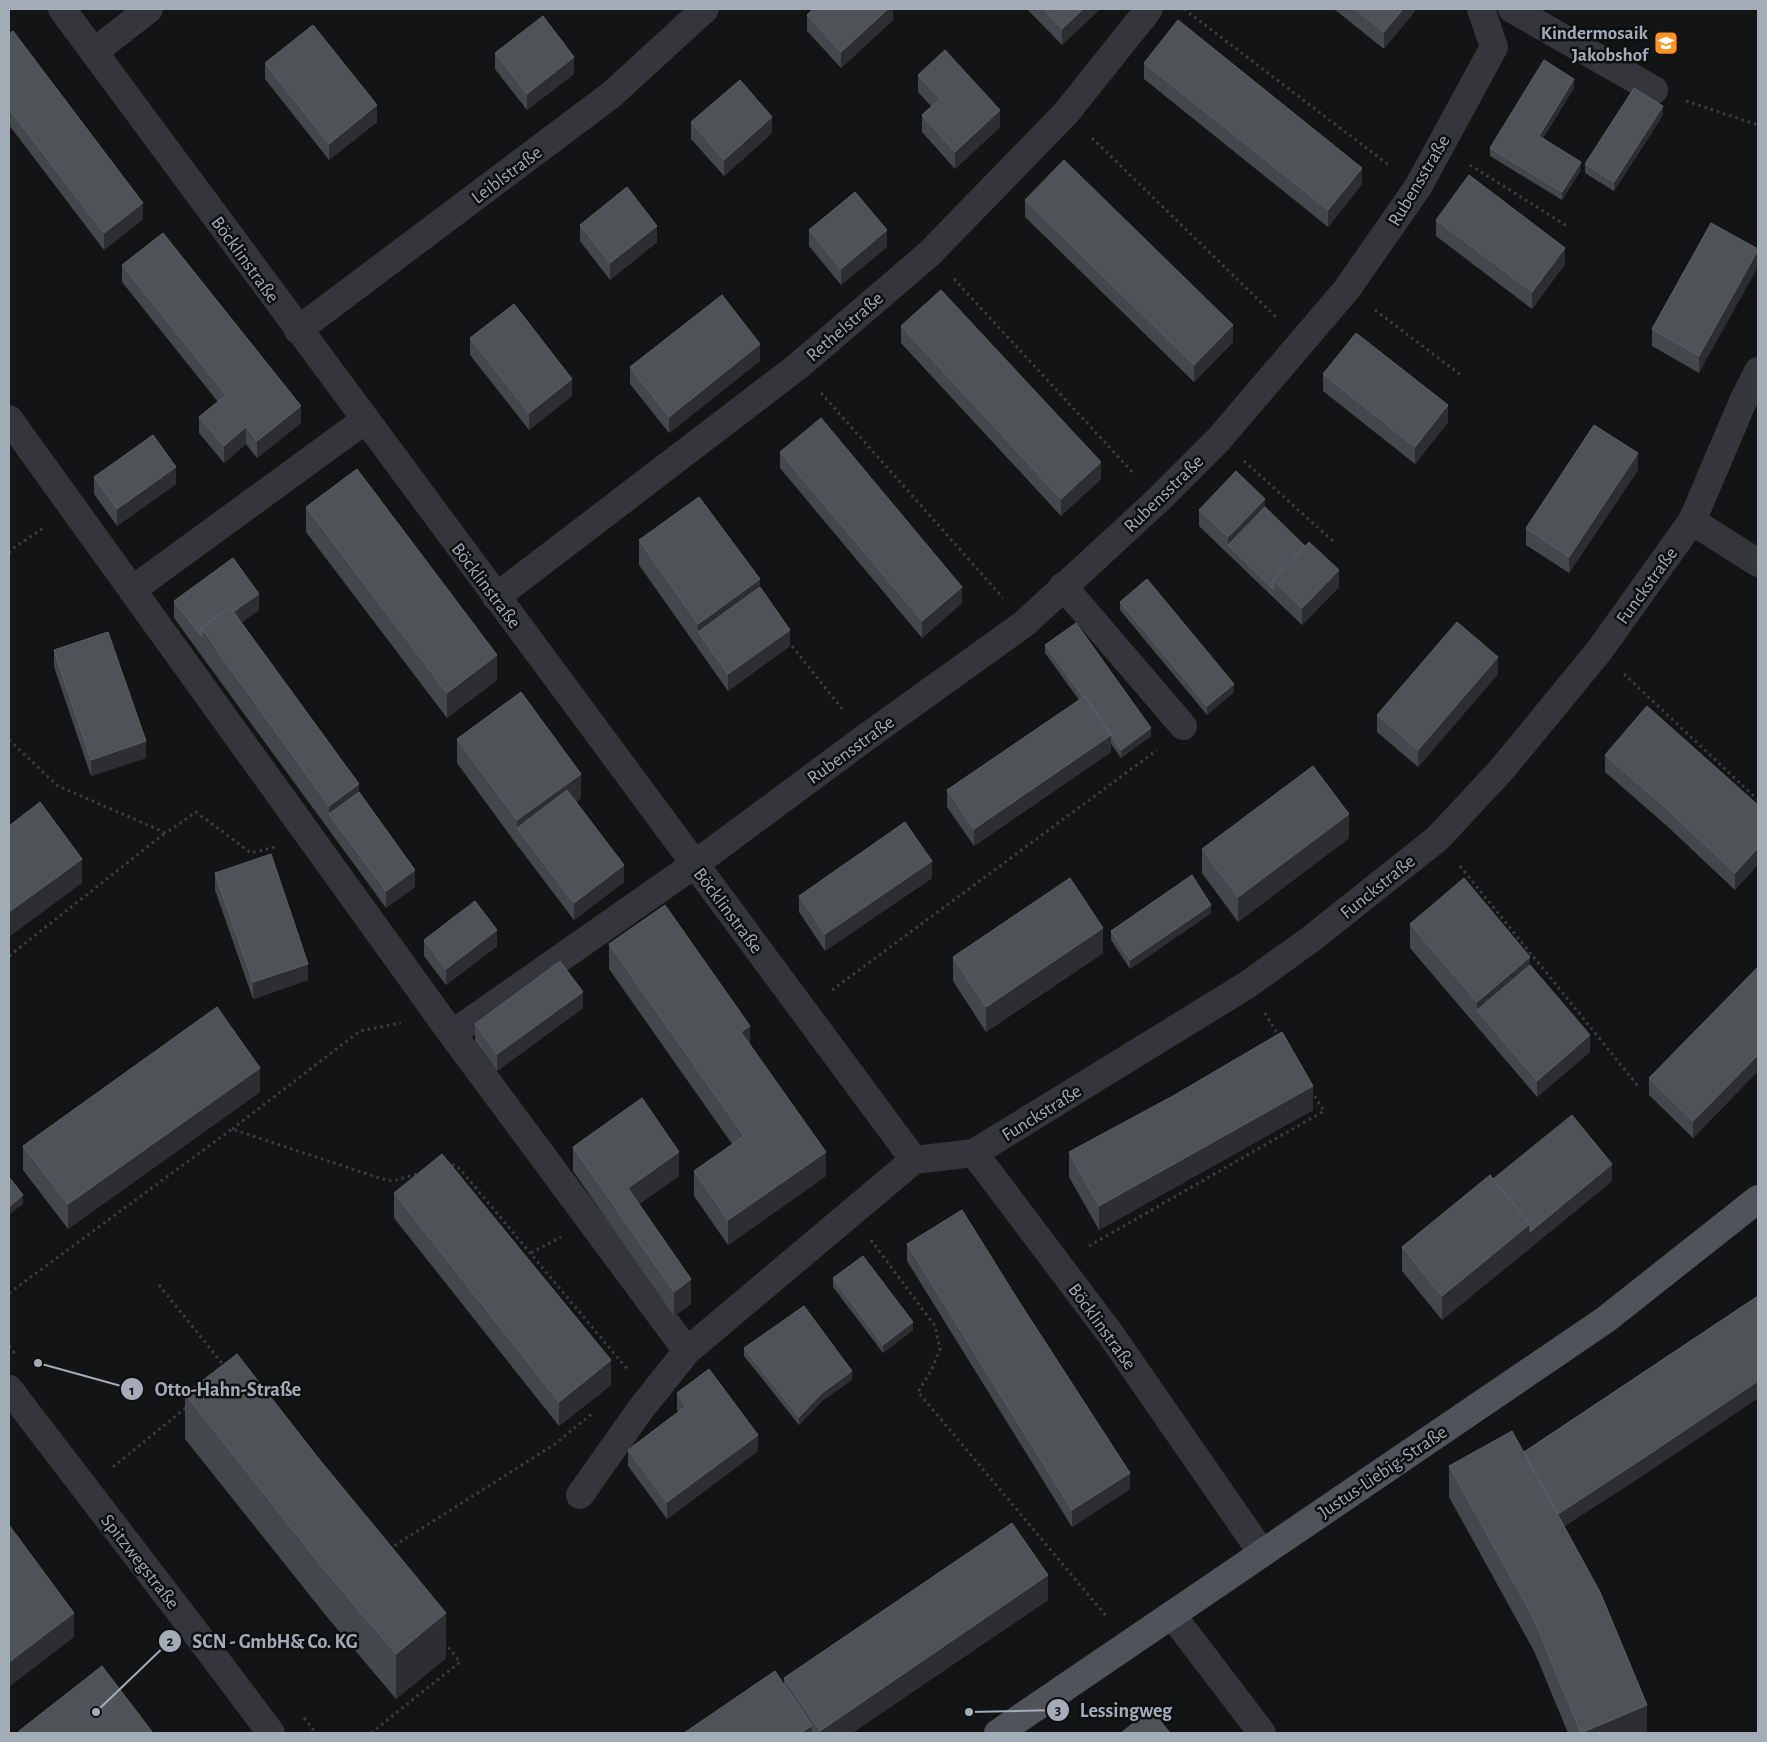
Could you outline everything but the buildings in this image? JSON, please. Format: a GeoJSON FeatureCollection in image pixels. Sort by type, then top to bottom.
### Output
{"type":"FeatureCollection","features":[{"type":"Feature","properties":{"kind":"main road","name":"Justus-Liebig-Straße"},"geometry":{"type":"LineString","coordinates":[[998,1733],[1605,1320],[1758,1199]]}},
{"type":"Feature","properties":{"kind":"street","name":"Böcklinstraße"},"geometry":{"type":"LineString","coordinates":[[62,9],[914,1160]]}},
{"type":"Feature","properties":{"kind":"street"},"geometry":{"type":"LineString","coordinates":[[94,52],[149,9]]}},
{"type":"Feature","properties":{"kind":"street","name":"Leiblstraße"},"geometry":{"type":"LineString","coordinates":[[298,330],[611,94],[705,9]]}},
{"type":"Feature","properties":{"kind":"street","name":"Rethelstraße"},"geometry":{"type":"LineString","coordinates":[[496,597],[797,367],[930,252],[1066,113],[1149,9]]}},
{"type":"Feature","properties":{"kind":"street","name":"Rubensstraße"},"geometry":{"type":"LineString","coordinates":[[446,1024],[695,864],[1025,623],[1158,500],[1219,439],[1347,288],[1418,187],[1494,47],[1482,9]]}},
{"type":"Feature","properties":{"kind":"street"},"geometry":{"type":"LineString","coordinates":[[1512,9],[1654,90]]}},
{"type":"Feature","properties":{"kind":"street","name":"Funckstraße"},"geometry":{"type":"LineString","coordinates":[[974,1154],[1247,985],[1311,939],[1438,838],[1503,768],[1599,651],[1692,521],[1744,399],[1758,371]]}},
{"type":"Feature","properties":{"kind":"street"},"geometry":{"type":"LineString","coordinates":[[9,419],[446,1024],[687,1351]]}},
{"type":"Feature","properties":{"kind":"street"},"geometry":{"type":"LineString","coordinates":[[132,590],[365,420]]}},
{"type":"Feature","properties":{"kind":"street"},"geometry":{"type":"LineString","coordinates":[[1692,521],[1758,563]]}},
{"type":"Feature","properties":{"kind":"street"},"geometry":{"type":"LineString","coordinates":[[1064,586],[1183,726]]}},
{"type":"Feature","properties":{"kind":"street","name":"Böcklinstraße"},"geometry":{"type":"LineString","coordinates":[[974,1154],[1109,1332],[1262,1553]]}},
{"type":"Feature","properties":{"kind":"street"},"geometry":{"type":"LineString","coordinates":[[580,1496],[640,1410],[687,1351],[914,1160],[974,1154]]}},
{"type":"Feature","properties":{"kind":"street","name":"Spitzwegstraße"},"geometry":{"type":"LineString","coordinates":[[9,1389],[271,1733]]}},
{"type":"Feature","properties":{"kind":"street"},"geometry":{"type":"LineString","coordinates":[[1172,1615],[1262,1733]]}},
{"type":"Feature","properties":{"kind":"path"},"geometry":{"type":"LineString","coordinates":[[1184,9],[1418,187]]}},
{"type":"Feature","properties":{"kind":"path"},"geometry":{"type":"LineString","coordinates":[[1654,90],[1758,125]]}},
{"type":"Feature","properties":{"kind":"path"},"geometry":{"type":"LineString","coordinates":[[1066,113],[1302,342]]}},
{"type":"Feature","properties":{"kind":"path"},"geometry":{"type":"LineString","coordinates":[[1440,147],[1567,226]]}},
{"type":"Feature","properties":{"kind":"path"},"geometry":{"type":"LineString","coordinates":[[930,252],[1158,500]]}},
{"type":"Feature","properties":{"kind":"path"},"geometry":{"type":"LineString","coordinates":[[1347,288],[1462,376]]}},
{"type":"Feature","properties":{"kind":"path"},"geometry":{"type":"LineString","coordinates":[[797,367],[1025,623]]}},
{"type":"Feature","properties":{"kind":"path"},"geometry":{"type":"LineString","coordinates":[[1219,439],[1335,543]]}},
{"type":"Feature","properties":{"kind":"path"},"geometry":{"type":"LineString","coordinates":[[9,552],[74,509]]}},
{"type":"Feature","properties":{"kind":"path"},"geometry":{"type":"LineString","coordinates":[[787,640],[865,738]]}},
{"type":"Feature","properties":{"kind":"path"},"geometry":{"type":"LineString","coordinates":[[1599,651],[1758,800]]}},
{"type":"Feature","properties":{"kind":"path"},"geometry":{"type":"LineString","coordinates":[[9,740],[58,786],[166,833]]}},
{"type":"Feature","properties":{"kind":"path"},"geometry":{"type":"LineString","coordinates":[[804,1011],[1148,758],[1162,745]]}},
{"type":"Feature","properties":{"kind":"path"},"geometry":{"type":"LineString","coordinates":[[9,956],[166,833],[196,812],[251,853],[311,838]]}},
{"type":"Feature","properties":{"kind":"path"},"geometry":{"type":"LineString","coordinates":[[1438,838],[1638,1086]]}},
{"type":"Feature","properties":{"kind":"path"},"geometry":{"type":"LineString","coordinates":[[1247,985],[1283,1044]]}},
{"type":"Feature","properties":{"kind":"path"},"geometry":{"type":"LineString","coordinates":[[9,1292],[232,1130],[360,1031],[446,1024]]}},
{"type":"Feature","properties":{"kind":"path"},"geometry":{"type":"LineString","coordinates":[[1058,1264],[1324,1112],[1309,1086]]}},
{"type":"Feature","properties":{"kind":"path"},"geometry":{"type":"LineString","coordinates":[[232,1130],[392,1181],[429,1170]]}},
{"type":"Feature","properties":{"kind":"path"},"geometry":{"type":"LineString","coordinates":[[444,1165],[450,1163],[460,1169],[629,1371]]}},
{"type":"Feature","properties":{"kind":"path"},"geometry":{"type":"LineString","coordinates":[[851,1213],[935,1326],[940,1348],[932,1369],[918,1392],[1092,1601],[1131,1643]]}},
{"type":"Feature","properties":{"kind":"path"},"geometry":{"type":"LineString","coordinates":[[159,1285],[229,1373]]}},
{"type":"Feature","properties":{"kind":"path"},"geometry":{"type":"LineString","coordinates":[[85,1489],[191,1403]]}},
{"type":"Feature","properties":{"kind":"path"},"geometry":{"type":"LineString","coordinates":[[384,1552],[555,1444],[599,1408]]}},
{"type":"Feature","properties":{"kind":"path"},"geometry":{"type":"LineString","coordinates":[[371,1733],[460,1662],[442,1639]]}},
{"type":"Feature","properties":{"kind":"place","name":"Kindermosaik Jakobshof"},"geometry":{"type":"Point","coordinates":[1666,43]}},
{"type":"Feature","properties":{"kind":"place","name":"Otto-Hahn-Straße"},"geometry":{"type":"Point","coordinates":[38,1363]}},
{"type":"Feature","properties":{"kind":"place","name":"SCN - GmbH& Co. KG"},"geometry":{"type":"Point","coordinates":[96,1712]}},
{"type":"Feature","properties":{"kind":"place","name":"Lessingweg"},"geometry":{"type":"Point","coordinates":[969,1712]}}]}
